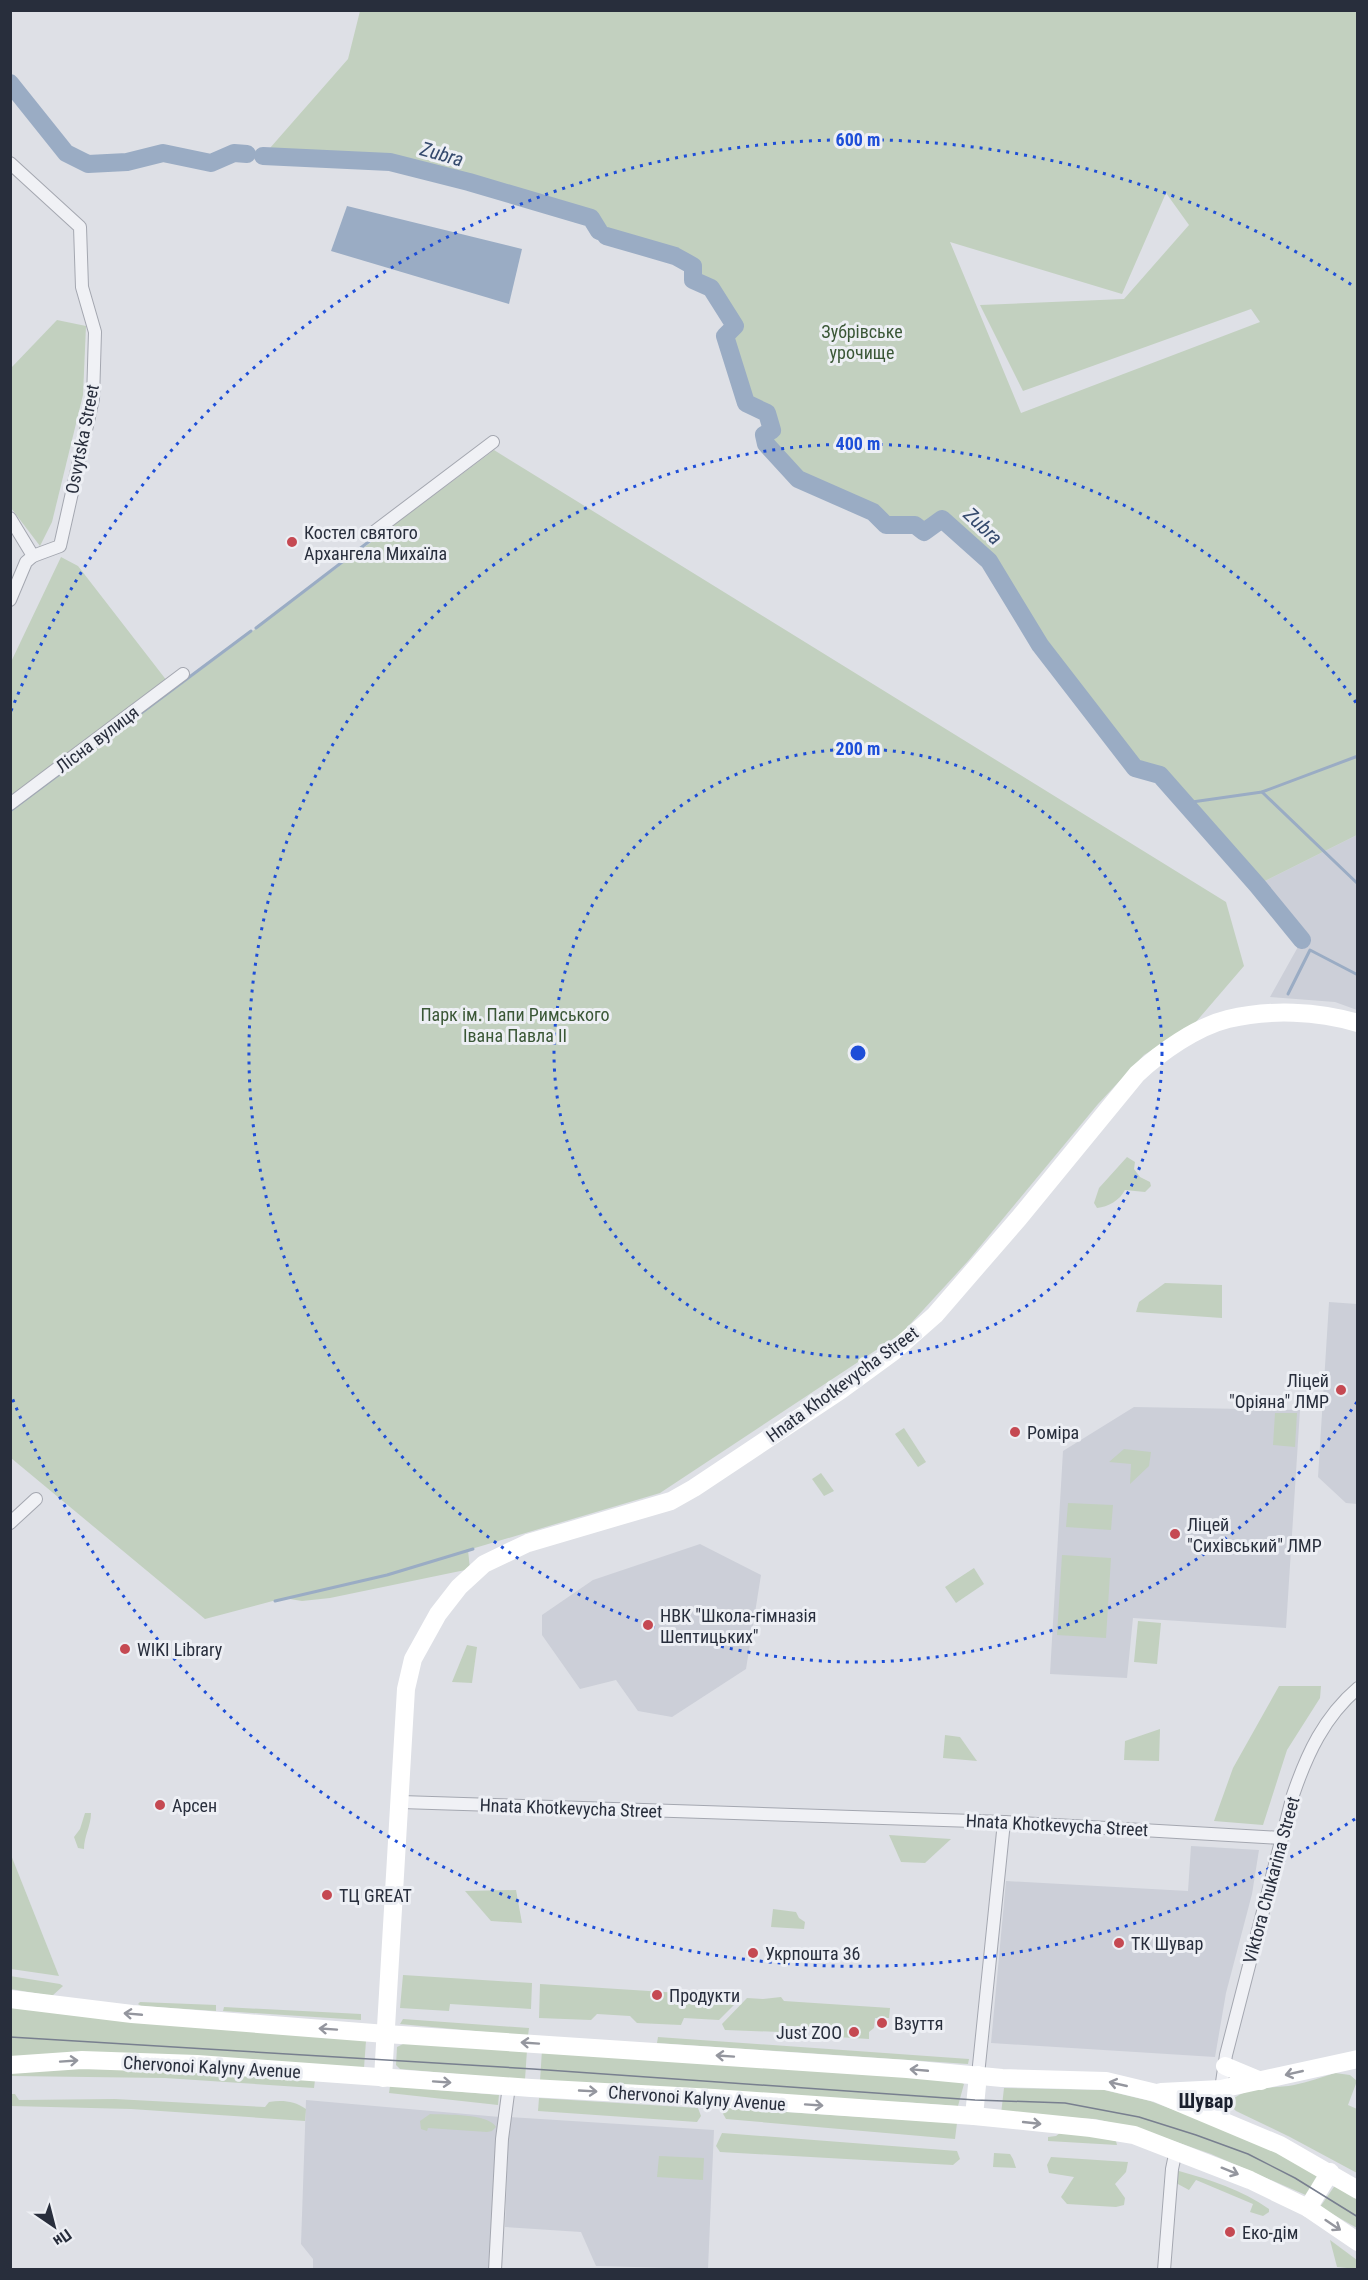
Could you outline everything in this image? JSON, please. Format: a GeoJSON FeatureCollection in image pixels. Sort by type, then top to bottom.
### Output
{"type":"FeatureCollection","features":[{"type":"Feature","properties":{"kind":"main road","name":"Hnata Khotkevycha Street"},"geometry":{"type":"LineString","coordinates":[[383,2078],[406,1689],[413,1659],[438,1614],[459,1587],[484,1564],[505,1552],[528,1543],[670,1501],[694,1488],[826,1401],[893,1352],[935,1315],[992,1251],[1137,1074],[1155,1057],[1176,1043],[1227,1019],[1279,1012],[1333,1016],[1358,1023]]}},
{"type":"Feature","properties":{"kind":"main road"},"geometry":{"type":"LineString","coordinates":[[10,1999],[132,2014],[386,2034],[1002,2078],[1106,2081],[1156,2093],[1280,2145],[1358,2190]]}},
{"type":"Feature","properties":{"kind":"main road"},"geometry":{"type":"LineString","coordinates":[[1156,2093],[1221,2089],[1358,2058]]}},
{"type":"Feature","properties":{"kind":"main road","name":"Chervonoi Kalyny Avenue"},"geometry":{"type":"LineString","coordinates":[[10,2065],[82,2060],[138,2061],[974,2116],[1091,2128],[1134,2135],[1250,2180],[1308,2208],[1358,2242]]}},
{"type":"Feature","properties":{"kind":"main road"},"geometry":{"type":"LineString","coordinates":[[1225,2066],[1262,2081]]}},
{"type":"Feature","properties":{"kind":"main road"},"geometry":{"type":"LineString","coordinates":[[974,2116],[978,2075]]}},
{"type":"Feature","properties":{"kind":"main road"},"geometry":{"type":"LineString","coordinates":[[1216,2118],[1221,2089]]}},
{"type":"Feature","properties":{"kind":"main road"},"geometry":{"type":"LineString","coordinates":[[1308,2208],[1330,2172]]}},
{"type":"Feature","properties":{"kind":"street","name":"Osvytska Street"},"geometry":{"type":"LineString","coordinates":[[10,163],[80,227],[81,287],[95,332],[93,399],[60,545],[32,555]]}},
{"type":"Feature","properties":{"kind":"street"},"geometry":{"type":"LineString","coordinates":[[370,535],[493,442]]}},
{"type":"Feature","properties":{"kind":"street"},"geometry":{"type":"LineString","coordinates":[[10,518],[32,555],[26,562],[10,600]]}},
{"type":"Feature","properties":{"kind":"street","name":"Лісна вулиця"},"geometry":{"type":"LineString","coordinates":[[10,804],[183,674]]}},
{"type":"Feature","properties":{"kind":"street"},"geometry":{"type":"LineString","coordinates":[[10,1523],[36,1499]]}},
{"type":"Feature","properties":{"kind":"street","name":"Viktora Chukarina Street"},"geometry":{"type":"LineString","coordinates":[[1221,2089],[1281,1838],[1306,1758],[1331,1717],[1346,1698],[1358,1688]]}},
{"type":"Feature","properties":{"kind":"street","name":"Hnata Khotkevycha Street"},"geometry":{"type":"LineString","coordinates":[[400,1802],[1004,1822],[1281,1838]]}},
{"type":"Feature","properties":{"kind":"street"},"geometry":{"type":"LineString","coordinates":[[978,2075],[1004,1822]]}},
{"type":"Feature","properties":{"kind":"street"},"geometry":{"type":"LineString","coordinates":[[495,2270],[502,2139],[509,2086]]}},
{"type":"Feature","properties":{"kind":"street"},"geometry":{"type":"LineString","coordinates":[[1164,2270],[1172,2169],[1176,2150]]}},
{"type":"Feature","properties":{"kind":"shaded area"},"geometry":{"type":"Polygon","coordinates":[[[1357,835],[1357,1010],[1335,1002],[1270,997],[1299,945],[1257,885],[1357,835]]]}},
{"type":"Feature","properties":{"kind":"shaded area","name":"Ліцей \"Оріяна\" ЛМР"},"geometry":{"type":"Polygon","coordinates":[[[1329,1302],[1357,1304],[1357,1504],[1346,1503],[1318,1477],[1329,1302]]]}},
{"type":"Feature","properties":{"kind":"shaded area","name":"Ліцей \"Сихівський\" ЛМР"},"geometry":{"type":"Polygon","coordinates":[[[1134,1407],[1300,1410],[1286,1628],[1133,1618],[1127,1678],[1050,1674],[1063,1451],[1134,1407]]]}},
{"type":"Feature","properties":{"kind":"shaded area","name":"НВК \"Школа-гімназія Шептицьких\""},"geometry":{"type":"Polygon","coordinates":[[[700,1544],[761,1575],[746,1669],[672,1717],[638,1711],[616,1680],[580,1689],[542,1635],[542,1615],[593,1580],[700,1544]]]}},
{"type":"Feature","properties":{"kind":"shaded area","name":"ТК Шувар"},"geometry":{"type":"Polygon","coordinates":[[[1191,1846],[1259,1850],[1252,1894],[1226,1993],[1215,2057],[991,2043],[1006,1881],[1188,1891],[1191,1846]]]}},
{"type":"Feature","properties":{"kind":"shaded area"},"geometry":{"type":"Polygon","coordinates":[[[306,2100],[500,2117],[489,2269],[313,2269],[313,2259],[301,2244],[306,2100]]]}},
{"type":"Feature","properties":{"kind":"shaded area"},"geometry":{"type":"Polygon","coordinates":[[[509,2117],[714,2130],[708,2269],[596,2266],[581,2232],[505,2227],[509,2117]]]}},
{"type":"Feature","properties":{"kind":"green space","name":"Зубрівське урочище"},"geometry":{"type":"Polygon","coordinates":[[[360,11],[1357,11],[1357,835],[1257,885],[1160,775],[1135,768],[1040,645],[989,561],[943,520],[924,532],[915,525],[886,525],[873,512],[798,479],[766,444],[764,435],[772,430],[767,413],[746,403],[725,336],[735,326],[711,288],[693,280],[692,266],[675,256],[606,236],[599,231],[591,218],[469,182],[390,162],[263,156],[348,59],[360,11]],[[1166,193],[1122,294],[950,242],[1021,413],[1260,322],[1251,309],[1023,391],[980,305],[1124,299],[1189,225],[1166,193]]]}},
{"type":"Feature","properties":{"kind":"green space"},"geometry":{"type":"Polygon","coordinates":[[[57,320],[86,326],[83,395],[52,522],[40,546],[11,508],[11,368],[57,320]]]}},
{"type":"Feature","properties":{"kind":"green space","name":"Парк ім. Папи Римського Івана Павла ІІ"},"geometry":{"type":"Polygon","coordinates":[[[494,450],[1226,902],[1244,966],[1195,1023],[1144,1055],[1098,1104],[968,1261],[902,1333],[660,1493],[468,1550],[470,1569],[330,1598],[302,1601],[284,1598],[205,1619],[11,1458],[10,664],[61,557],[78,566],[174,690],[494,450]]]}},
{"type":"Feature","properties":{"kind":"green space"},"geometry":{"type":"Polygon","coordinates":[[[1127,1157],[1135,1162],[1134,1169],[1140,1177],[1150,1182],[1151,1186],[1145,1192],[1125,1190],[1113,1202],[1097,1208],[1094,1203],[1099,1188],[1127,1157]]]}},
{"type":"Feature","properties":{"kind":"green space"},"geometry":{"type":"Polygon","coordinates":[[[1165,1283],[1222,1285],[1222,1318],[1136,1312],[1139,1302],[1165,1283]]]}},
{"type":"Feature","properties":{"kind":"green space"},"geometry":{"type":"Polygon","coordinates":[[[1275,1413],[1297,1413],[1295,1447],[1273,1445],[1275,1413]]]}},
{"type":"Feature","properties":{"kind":"green space"},"geometry":{"type":"Polygon","coordinates":[[[904,1428],[926,1462],[918,1467],[895,1434],[904,1428]]]}},
{"type":"Feature","properties":{"kind":"green space"},"geometry":{"type":"Polygon","coordinates":[[[1124,1449],[1151,1452],[1149,1466],[1130,1484],[1131,1464],[1109,1462],[1124,1449]]]}},
{"type":"Feature","properties":{"kind":"green space"},"geometry":{"type":"Polygon","coordinates":[[[821,1473],[834,1491],[824,1496],[812,1479],[821,1473]]]}},
{"type":"Feature","properties":{"kind":"green space"},"geometry":{"type":"Polygon","coordinates":[[[1068,1503],[1113,1505],[1111,1530],[1066,1527],[1068,1503]]]}},
{"type":"Feature","properties":{"kind":"green space"},"geometry":{"type":"Polygon","coordinates":[[[1062,1555],[1111,1558],[1106,1638],[1057,1635],[1062,1555]]]}},
{"type":"Feature","properties":{"kind":"green space"},"geometry":{"type":"Polygon","coordinates":[[[974,1568],[984,1584],[956,1603],[945,1587],[974,1568]]]}},
{"type":"Feature","properties":{"kind":"green space"},"geometry":{"type":"Polygon","coordinates":[[[1138,1621],[1161,1623],[1157,1664],[1134,1662],[1138,1621]]]}},
{"type":"Feature","properties":{"kind":"green space"},"geometry":{"type":"Polygon","coordinates":[[[467,1645],[477,1647],[472,1683],[452,1682],[467,1645]]]}},
{"type":"Feature","properties":{"kind":"green space"},"geometry":{"type":"Polygon","coordinates":[[[1279,1686],[1321,1686],[1320,1698],[1287,1750],[1263,1825],[1214,1821],[1233,1768],[1279,1686]]]}},
{"type":"Feature","properties":{"kind":"green space"},"geometry":{"type":"Polygon","coordinates":[[[1160,1729],[1159,1761],[1124,1760],[1125,1741],[1160,1729]]]}},
{"type":"Feature","properties":{"kind":"green space"},"geometry":{"type":"Polygon","coordinates":[[[945,1735],[960,1737],[977,1761],[943,1758],[945,1735]]]}},
{"type":"Feature","properties":{"kind":"green space"},"geometry":{"type":"Polygon","coordinates":[[[85,1813],[91,1813],[84,1849],[78,1848],[74,1837],[80,1829],[85,1813]]]}},
{"type":"Feature","properties":{"kind":"green space"},"geometry":{"type":"Polygon","coordinates":[[[889,1835],[951,1839],[925,1863],[901,1862],[889,1835]]]}},
{"type":"Feature","properties":{"kind":"green space"},"geometry":{"type":"Polygon","coordinates":[[[11,1855],[59,1976],[11,1969],[11,1855]]]}},
{"type":"Feature","properties":{"kind":"green space"},"geometry":{"type":"Polygon","coordinates":[[[516,1890],[522,1923],[491,1921],[465,1891],[516,1890]]]}},
{"type":"Feature","properties":{"kind":"green space"},"geometry":{"type":"Polygon","coordinates":[[[773,1909],[796,1912],[805,1922],[804,1929],[771,1927],[773,1909]]]}},
{"type":"Feature","properties":{"kind":"green space"},"geometry":{"type":"Polygon","coordinates":[[[403,1975],[532,1983],[531,2009],[450,2004],[449,2011],[400,2008],[403,1975]]]}},
{"type":"Feature","properties":{"kind":"green space"},"geometry":{"type":"Polygon","coordinates":[[[10,1976],[63,1986],[52,1996],[11,1989],[10,1976]]]}},
{"type":"Feature","properties":{"kind":"green space"},"geometry":{"type":"Polygon","coordinates":[[[540,1984],[742,1997],[719,2020],[684,2018],[681,2025],[637,2023],[630,2016],[597,2014],[591,2020],[539,2018],[540,1984]]]}},
{"type":"Feature","properties":{"kind":"green space"},"geometry":{"type":"Polygon","coordinates":[[[781,1997],[784,2001],[890,2008],[889,2018],[875,2018],[874,2028],[869,2032],[869,2039],[821,2036],[820,2029],[792,2026],[781,2029],[781,2032],[725,2030],[722,2024],[747,1998],[781,1997]]]}},
{"type":"Feature","properties":{"kind":"green space"},"geometry":{"type":"Polygon","coordinates":[[[140,2002],[216,2005],[216,2011],[141,2006],[138,2004],[140,2002]]]}},
{"type":"Feature","properties":{"kind":"green space"},"geometry":{"type":"Polygon","coordinates":[[[10,2005],[366,2041],[364,2068],[11,2056],[10,2005]]]}},
{"type":"Feature","properties":{"kind":"green space"},"geometry":{"type":"Polygon","coordinates":[[[224,2007],[361,2014],[361,2020],[223,2011],[224,2007]]]}},
{"type":"Feature","properties":{"kind":"green space"},"geometry":{"type":"Polygon","coordinates":[[[403,2019],[529,2028],[528,2036],[400,2024],[403,2019]]]}},
{"type":"Feature","properties":{"kind":"green space"},"geometry":{"type":"Polygon","coordinates":[[[658,2037],[969,2059],[968,2064],[657,2043],[658,2037]]]}},
{"type":"Feature","properties":{"kind":"green space"},"geometry":{"type":"Polygon","coordinates":[[[405,2043],[527,2050],[525,2080],[400,2069],[396,2065],[397,2047],[405,2043]]]}},
{"type":"Feature","properties":{"kind":"green space"},"geometry":{"type":"Polygon","coordinates":[[[542,2050],[956,2079],[964,2084],[958,2106],[903,2102],[876,2104],[540,2081],[542,2050]]]}},
{"type":"Feature","properties":{"kind":"green space"},"geometry":{"type":"Polygon","coordinates":[[[10,2069],[165,2070],[315,2080],[314,2088],[165,2078],[11,2076],[10,2069]]]}},
{"type":"Feature","properties":{"kind":"green space"},"geometry":{"type":"Polygon","coordinates":[[[1335,2073],[1350,2075],[1357,2081],[1348,2105],[1357,2109],[1357,2173],[1236,2111],[1231,2106],[1231,2101],[1244,2092],[1294,2085],[1335,2073]]]}},
{"type":"Feature","properties":{"kind":"green space"},"geometry":{"type":"Polygon","coordinates":[[[390,2086],[499,2095],[498,2105],[389,2093],[390,2086]]]}},
{"type":"Feature","properties":{"kind":"green space"},"geometry":{"type":"Polygon","coordinates":[[[1004,2088],[1104,2090],[1150,2101],[1260,2142],[1319,2176],[1308,2196],[1211,2154],[1145,2131],[1096,2119],[1001,2114],[1004,2088]]]}},
{"type":"Feature","properties":{"kind":"green space"},"geometry":{"type":"Polygon","coordinates":[[[11,2094],[15,2094],[19,2100],[115,2099],[265,2107],[269,2102],[284,2101],[306,2109],[305,2121],[131,2109],[11,2106],[11,2094]]]}},
{"type":"Feature","properties":{"kind":"green space"},"geometry":{"type":"Polygon","coordinates":[[[539,2098],[698,2108],[701,2116],[697,2122],[538,2111],[539,2098]]]}},
{"type":"Feature","properties":{"kind":"green space"},"geometry":{"type":"Polygon","coordinates":[[[724,2108],[957,2123],[955,2139],[726,2119],[722,2112],[724,2108]]]}},
{"type":"Feature","properties":{"kind":"green space"},"geometry":{"type":"Polygon","coordinates":[[[430,2114],[476,2117],[492,2122],[496,2127],[487,2132],[421,2129],[420,2121],[430,2114]]]}},
{"type":"Feature","properties":{"kind":"green space"},"geometry":{"type":"Polygon","coordinates":[[[722,2133],[957,2151],[960,2159],[953,2165],[720,2152],[716,2146],[722,2133]]]}},
{"type":"Feature","properties":{"kind":"green space"},"geometry":{"type":"Polygon","coordinates":[[[1060,2133],[1082,2134],[1116,2141],[1117,2145],[1048,2141],[1048,2137],[1060,2133]]]}},
{"type":"Feature","properties":{"kind":"green space"},"geometry":{"type":"Polygon","coordinates":[[[994,2153],[1010,2154],[1016,2168],[993,2167],[994,2153]]]}},
{"type":"Feature","properties":{"kind":"green space"},"geometry":{"type":"Polygon","coordinates":[[[659,2156],[704,2158],[703,2180],[657,2177],[659,2156]]]}},
{"type":"Feature","properties":{"kind":"green space"},"geometry":{"type":"Polygon","coordinates":[[[1051,2157],[1128,2162],[1126,2172],[1115,2184],[1125,2198],[1124,2205],[1116,2207],[1067,2204],[1061,2197],[1074,2177],[1049,2173],[1047,2165],[1051,2157]]]}},
{"type":"Feature","properties":{"kind":"green space"},"geometry":{"type":"Polygon","coordinates":[[[1179,2171],[1237,2191],[1259,2202],[1269,2209],[1269,2212],[1263,2216],[1250,2212],[1253,2204],[1196,2180],[1189,2190],[1176,2183],[1173,2172],[1179,2171]]]}},
{"type":"Feature","properties":{"kind":"green space"},"geometry":{"type":"Polygon","coordinates":[[[1336,2184],[1357,2199],[1357,2228],[1320,2207],[1336,2184]]]}},
{"type":"Feature","properties":{"kind":"green space"},"geometry":{"type":"Polygon","coordinates":[[[1330,2240],[1357,2260],[1357,2269],[1337,2267],[1330,2240]]]}},
{"type":"Feature","properties":{"kind":"water"},"geometry":{"type":"Polygon","coordinates":[[[347,206],[522,249],[509,304],[331,251],[347,206]]]}},
{"type":"Feature","properties":{"kind":"waterway","name":"Zubra"},"geometry":{"type":"LineString","coordinates":[[10,83],[66,153],[88,164],[127,162],[163,153],[211,163],[234,153],[247,154]]}},
{"type":"Feature","properties":{"kind":"waterway","name":"Zubra"},"geometry":{"type":"LineString","coordinates":[[263,156],[390,162],[469,182],[591,218],[599,231]]}},
{"type":"Feature","properties":{"kind":"waterway","name":"Zubra"},"geometry":{"type":"LineString","coordinates":[[606,236],[675,256],[693,266],[693,280],[711,288],[735,326],[725,336],[746,403],[767,413],[772,430],[764,435],[766,444],[798,479],[873,512],[886,525],[915,525],[924,532],[942,519],[989,561],[1040,645],[1135,768],[1160,775],[1302,940]]}},
{"type":"Feature","properties":{"kind":"waterway"},"geometry":{"type":"LineString","coordinates":[[256,628],[371,540]]}},
{"type":"Feature","properties":{"kind":"waterway"},"geometry":{"type":"LineString","coordinates":[[10,811],[251,631]]}},
{"type":"Feature","properties":{"kind":"waterway"},"geometry":{"type":"LineString","coordinates":[[1185,803],[1262,792],[1358,756]]}},
{"type":"Feature","properties":{"kind":"waterway"},"geometry":{"type":"LineString","coordinates":[[1262,792],[1358,884]]}},
{"type":"Feature","properties":{"kind":"waterway","name":"Zubra"},"geometry":{"type":"LineString","coordinates":[[1288,994],[1310,950],[1358,975]]}},
{"type":"Feature","properties":{"kind":"waterway"},"geometry":{"type":"LineString","coordinates":[[275,1601],[387,1575],[473,1549]]}},
{"type":"Feature","properties":{"kind":"tram line"},"geometry":{"type":"LineString","coordinates":[[10,2037],[533,2069],[975,2100],[1065,2103],[1139,2117],[1248,2154],[1295,2178],[1358,2217]]}},
{"type":"Feature","properties":{"kind":"place","name":"Костел святого Архангела Михаїла"},"geometry":{"type":"Point","coordinates":[292,542]}},
{"type":"Feature","properties":{"kind":"place","name":"Ліцей \"Оріяна\" ЛМР"},"geometry":{"type":"Point","coordinates":[1341,1390]}},
{"type":"Feature","properties":{"kind":"place","name":"Роміра"},"geometry":{"type":"Point","coordinates":[1015,1432]}},
{"type":"Feature","properties":{"kind":"place","name":"Ліцей \"Сихівський\" ЛМР"},"geometry":{"type":"Point","coordinates":[1175,1534]}},
{"type":"Feature","properties":{"kind":"place","name":"НВК \"Школа-гімназія Шептицьких\""},"geometry":{"type":"Point","coordinates":[648,1625]}},
{"type":"Feature","properties":{"kind":"place","name":"WIKI Library"},"geometry":{"type":"Point","coordinates":[125,1649]}},
{"type":"Feature","properties":{"kind":"place","name":"Арсен"},"geometry":{"type":"Point","coordinates":[160,1805]}},
{"type":"Feature","properties":{"kind":"place","name":"ТЦ GREAT"},"geometry":{"type":"Point","coordinates":[327,1895]}},
{"type":"Feature","properties":{"kind":"place","name":"ТК Шувар"},"geometry":{"type":"Point","coordinates":[1119,1943]}},
{"type":"Feature","properties":{"kind":"place","name":"Укрпошта 36"},"geometry":{"type":"Point","coordinates":[753,1953]}},
{"type":"Feature","properties":{"kind":"place","name":"Продукти"},"geometry":{"type":"Point","coordinates":[657,1995]}},
{"type":"Feature","properties":{"kind":"place","name":"Взуття"},"geometry":{"type":"Point","coordinates":[882,2023]}},
{"type":"Feature","properties":{"kind":"place","name":"Just ZOO"},"geometry":{"type":"Point","coordinates":[854,2032]}},
{"type":"Feature","properties":{"kind":"place","name":"Еко-дім"},"geometry":{"type":"Point","coordinates":[1230,2232]}},
{"type":"Feature","properties":{"kind":"district","name":"Шувар"},"geometry":{"type":"Point","coordinates":[1206,2101]}}]}
